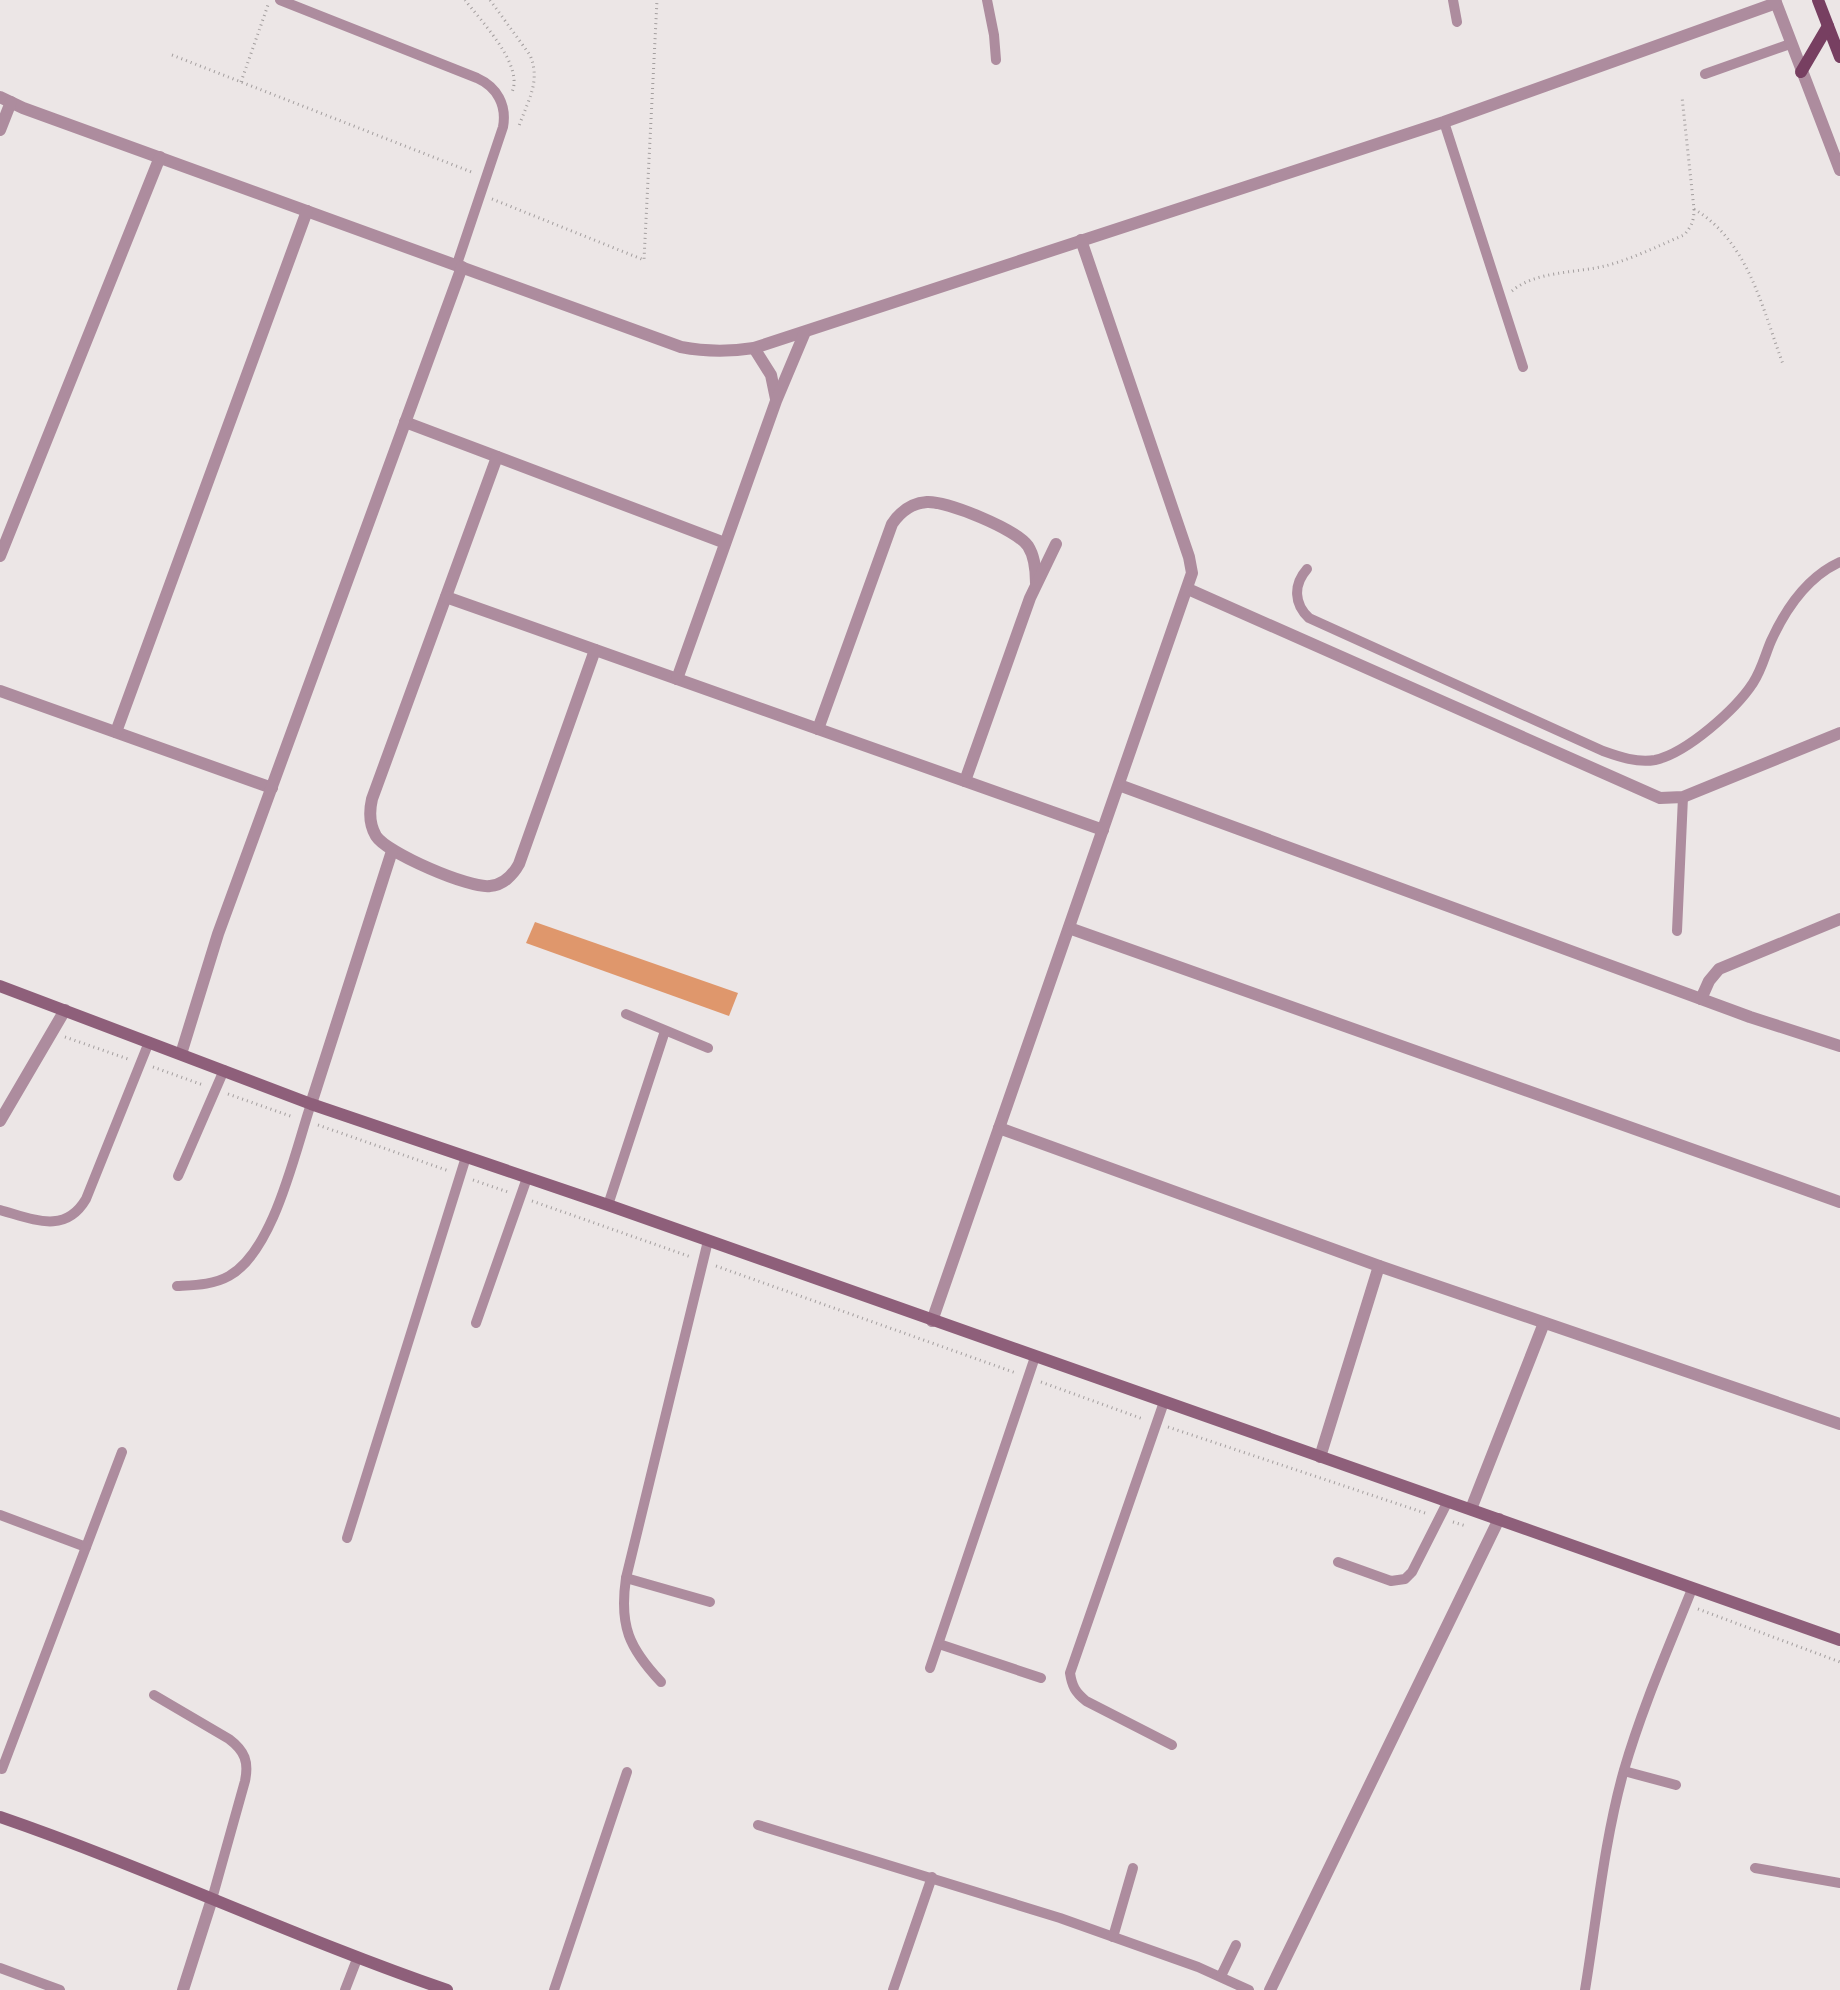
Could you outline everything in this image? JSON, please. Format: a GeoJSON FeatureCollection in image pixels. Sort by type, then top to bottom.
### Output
{"type":"FeatureCollection","features":[{"type":"Feature","properties":{"kind":"main road"},"geometry":{"type":"LineString","coordinates":[[1818,0],[1840,57]]}},
{"type":"Feature","properties":{"kind":"main road"},"geometry":{"type":"LineString","coordinates":[[1801,72],[1828,26]]}},
{"type":"Feature","properties":{"kind":"main road"},"geometry":{"type":"LineString","coordinates":[[0,986],[311,1104],[708,1241],[1840,1640]]}},
{"type":"Feature","properties":{"kind":"main road"},"geometry":{"type":"LineString","coordinates":[[0,1817],[49,1834],[357,1959],[447,1990]]}},
{"type":"Feature","properties":{"kind":"street"},"geometry":{"type":"LineString","coordinates":[[0,130],[6,99],[681,347],[713,352],[754,348],[805,332],[1080,240],[1444,122],[1776,2],[1790,44],[1840,170]]}},
{"type":"Feature","properties":{"kind":"street"},"geometry":{"type":"LineString","coordinates":[[0,556],[160,157]]}},
{"type":"Feature","properties":{"kind":"street"},"geometry":{"type":"LineString","coordinates":[[116,732],[307,211]]}},
{"type":"Feature","properties":{"kind":"street"},"geometry":{"type":"LineString","coordinates":[[932,1321],[1192,573],[1189,557],[1080,240]]}},
{"type":"Feature","properties":{"kind":"street"},"geometry":{"type":"LineString","coordinates":[[181,1054],[218,934],[405,422],[459,266]]}},
{"type":"Feature","properties":{"kind":"street"},"geometry":{"type":"LineString","coordinates":[[677,679],[776,401],[805,332]]}},
{"type":"Feature","properties":{"kind":"street"},"geometry":{"type":"LineString","coordinates":[[754,348],[771,375],[776,401]]}},
{"type":"Feature","properties":{"kind":"street"},"geometry":{"type":"LineString","coordinates":[[405,422],[725,543]]}},
{"type":"Feature","properties":{"kind":"street"},"geometry":{"type":"LineString","coordinates":[[497,457],[370,809],[372,829],[381,842],[392,851],[476,886],[492,886],[508,878],[519,864],[595,650]]}},
{"type":"Feature","properties":{"kind":"street"},"geometry":{"type":"LineString","coordinates":[[818,729],[892,524],[910,507],[934,502],[990,521],[1011,532],[1021,539],[1032,555],[1036,583]]}},
{"type":"Feature","properties":{"kind":"street"},"geometry":{"type":"LineString","coordinates":[[965,781],[1036,583],[1056,544]]}},
{"type":"Feature","properties":{"kind":"street"},"geometry":{"type":"LineString","coordinates":[[1188,589],[1652,795],[1668,799],[1683,797],[1840,733]]}},
{"type":"Feature","properties":{"kind":"street"},"geometry":{"type":"LineString","coordinates":[[446,597],[1103,830]]}},
{"type":"Feature","properties":{"kind":"street"},"geometry":{"type":"LineString","coordinates":[[0,691],[272,788]]}},
{"type":"Feature","properties":{"kind":"street"},"geometry":{"type":"LineString","coordinates":[[1119,785],[1701,999],[1840,1046]]}},
{"type":"Feature","properties":{"kind":"street"},"geometry":{"type":"LineString","coordinates":[[311,1104],[392,851]]}},
{"type":"Feature","properties":{"kind":"street"},"geometry":{"type":"LineString","coordinates":[[1701,999],[1708,981],[1719,970],[1840,919]]}},
{"type":"Feature","properties":{"kind":"street"},"geometry":{"type":"LineString","coordinates":[[1069,928],[1840,1202]]}},
{"type":"Feature","properties":{"kind":"street"},"geometry":{"type":"LineString","coordinates":[[0,1121],[54,1033],[65,1010]]}},
{"type":"Feature","properties":{"kind":"street"},"geometry":{"type":"LineString","coordinates":[[999,1128],[1379,1266],[1840,1424]]}},
{"type":"Feature","properties":{"kind":"street"},"geometry":{"type":"LineString","coordinates":[[1320,1457],[1379,1266]]}},
{"type":"Feature","properties":{"kind":"street"},"geometry":{"type":"LineString","coordinates":[[1471,1510],[1544,1323]]}},
{"type":"Feature","properties":{"kind":"street"},"geometry":{"type":"LineString","coordinates":[[1270,1990],[1500,1519]]}},
{"type":"Feature","properties":{"kind":"street"},"geometry":{"type":"LineString","coordinates":[[183,1990],[212,1899]]}},
{"type":"Feature","properties":{"kind":"lane"},"geometry":{"type":"LineString","coordinates":[[280,0],[477,78],[495,90],[503,107],[503,127],[459,266]]}},
{"type":"Feature","properties":{"kind":"lane"},"geometry":{"type":"LineString","coordinates":[[987,0],[994,35],[996,60]]}},
{"type":"Feature","properties":{"kind":"lane"},"geometry":{"type":"LineString","coordinates":[[1453,0],[1457,22]]}},
{"type":"Feature","properties":{"kind":"lane"},"geometry":{"type":"LineString","coordinates":[[1705,74],[1790,44]]}},
{"type":"Feature","properties":{"kind":"lane"},"geometry":{"type":"LineString","coordinates":[[1444,122],[1500,302],[1523,367]]}},
{"type":"Feature","properties":{"kind":"lane"},"geometry":{"type":"LineString","coordinates":[[1307,569],[1298,582],[1297,598],[1299,606],[1309,618],[1603,751],[1625,758],[1646,761],[1657,760],[1682,748],[1733,707],[1753,683],[1772,640],[1799,594],[1820,573],[1840,562]]}},
{"type":"Feature","properties":{"kind":"lane"},"geometry":{"type":"LineString","coordinates":[[1677,931],[1683,797]]}},
{"type":"Feature","properties":{"kind":"lane"},"geometry":{"type":"LineString","coordinates":[[626,1014],[708,1048]]}},
{"type":"Feature","properties":{"kind":"lane"},"geometry":{"type":"LineString","coordinates":[[608,1206],[665,1031]]}},
{"type":"Feature","properties":{"kind":"lane"},"geometry":{"type":"LineString","coordinates":[[0,1210],[55,1222],[68,1219],[79,1211],[86,1199],[148,1042]]}},
{"type":"Feature","properties":{"kind":"lane"},"geometry":{"type":"LineString","coordinates":[[178,1176],[224,1070]]}},
{"type":"Feature","properties":{"kind":"lane"},"geometry":{"type":"LineString","coordinates":[[177,1286],[204,1285],[229,1276],[250,1260],[264,1237],[288,1176],[311,1104]]}},
{"type":"Feature","properties":{"kind":"lane"},"geometry":{"type":"LineString","coordinates":[[347,1538],[466,1157]]}},
{"type":"Feature","properties":{"kind":"lane"},"geometry":{"type":"LineString","coordinates":[[476,1324],[527,1178]]}},
{"type":"Feature","properties":{"kind":"lane"},"geometry":{"type":"LineString","coordinates":[[661,1682],[640,1660],[627,1633],[622,1603],[626,1578],[708,1241]]}},
{"type":"Feature","properties":{"kind":"lane"},"geometry":{"type":"LineString","coordinates":[[930,1668],[1035,1357]]}},
{"type":"Feature","properties":{"kind":"lane"},"geometry":{"type":"LineString","coordinates":[[1164,1402],[1070,1672],[1071,1684],[1077,1694],[1172,1745]]}},
{"type":"Feature","properties":{"kind":"lane"},"geometry":{"type":"LineString","coordinates":[[2,1769],[122,1452]]}},
{"type":"Feature","properties":{"kind":"lane"},"geometry":{"type":"LineString","coordinates":[[1338,1562],[1391,1581],[1405,1579],[1412,1572],[1448,1501]]}},
{"type":"Feature","properties":{"kind":"lane"},"geometry":{"type":"LineString","coordinates":[[0,1516],[86,1547]]}},
{"type":"Feature","properties":{"kind":"lane"},"geometry":{"type":"LineString","coordinates":[[626,1578],[710,1602]]}},
{"type":"Feature","properties":{"kind":"lane"},"geometry":{"type":"LineString","coordinates":[[1589,1989],[1612,1821],[1624,1772],[1637,1727],[1692,1589]]}},
{"type":"Feature","properties":{"kind":"lane"},"geometry":{"type":"LineString","coordinates":[[938,1644],[1041,1678]]}},
{"type":"Feature","properties":{"kind":"lane"},"geometry":{"type":"LineString","coordinates":[[154,1695],[229,1739],[239,1746],[246,1757],[248,1769],[212,1899]]}},
{"type":"Feature","properties":{"kind":"lane"},"geometry":{"type":"LineString","coordinates":[[554,1990],[627,1772]]}},
{"type":"Feature","properties":{"kind":"lane"},"geometry":{"type":"LineString","coordinates":[[1624,1772],[1676,1785]]}},
{"type":"Feature","properties":{"kind":"lane"},"geometry":{"type":"LineString","coordinates":[[758,1825],[932,1877],[1114,1937],[1221,1976],[1249,1990]]}},
{"type":"Feature","properties":{"kind":"lane"},"geometry":{"type":"LineString","coordinates":[[1114,1937],[1132,1868]]}},
{"type":"Feature","properties":{"kind":"lane"},"geometry":{"type":"LineString","coordinates":[[1755,1868],[1840,1883]]}},
{"type":"Feature","properties":{"kind":"lane"},"geometry":{"type":"LineString","coordinates":[[893,1990],[932,1877]]}},
{"type":"Feature","properties":{"kind":"lane"},"geometry":{"type":"LineString","coordinates":[[1221,1976],[1236,1945]]}},
{"type":"Feature","properties":{"kind":"lane"},"geometry":{"type":"LineString","coordinates":[[345,1990],[357,1959]]}},
{"type":"Feature","properties":{"kind":"lane"},"geometry":{"type":"LineString","coordinates":[[0,1968],[60,1990]]}},
{"type":"Feature","properties":{"kind":"path"},"geometry":{"type":"LineString","coordinates":[[241,82],[270,0]]}},
{"type":"Feature","properties":{"kind":"path"},"geometry":{"type":"LineString","coordinates":[[465,0],[508,58],[514,72],[514,87],[503,107]]}},
{"type":"Feature","properties":{"kind":"path"},"geometry":{"type":"LineString","coordinates":[[490,0],[530,55],[534,64],[535,81],[515,135]]}},
{"type":"Feature","properties":{"kind":"path"},"geometry":{"type":"LineString","coordinates":[[494,190],[491,199],[644,260],[657,0]]}},
{"type":"Feature","properties":{"kind":"path"},"geometry":{"type":"LineString","coordinates":[[172,55],[486,178]]}},
{"type":"Feature","properties":{"kind":"path"},"geometry":{"type":"LineString","coordinates":[[1500,302],[1516,288],[1528,282],[1606,266],[1684,235],[1693,223],[1694,209],[1682,97]]}},
{"type":"Feature","properties":{"kind":"path"},"geometry":{"type":"LineString","coordinates":[[1694,209],[1718,225],[1736,247],[1752,279],[1783,364]]}},
{"type":"Feature","properties":{"kind":"path"},"geometry":{"type":"LineString","coordinates":[[54,1033],[521,1196],[1156,1423],[1491,1535]]}},
{"type":"Feature","properties":{"kind":"path"},"geometry":{"type":"LineString","coordinates":[[1686,1604],[1840,1662]]}},
{"type":"Feature","properties":{"kind":"building"},"geometry":{"type":"Polygon","coordinates":[[[535,922],[738,993],[729,1016],[526,943],[535,922]]]}}]}
